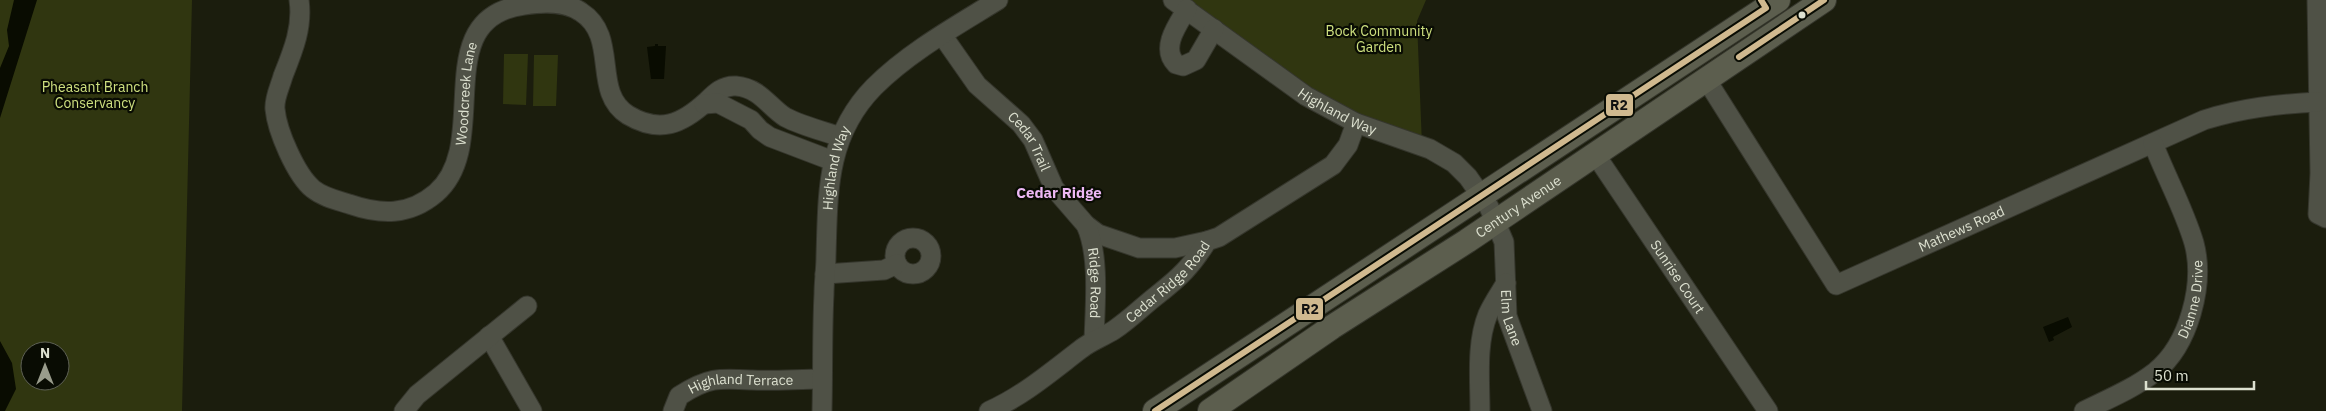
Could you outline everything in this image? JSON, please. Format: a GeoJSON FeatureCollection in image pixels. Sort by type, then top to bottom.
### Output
{"type":"FeatureCollection","features":[{"type":"Feature","properties":{"kind":"main road","name":"Century Avenue"},"geometry":{"type":"LineString","coordinates":[[1210,411],[1332,328],[1467,241],[1495,220],[1824,0]]}},
{"type":"Feature","properties":{"kind":"main road","name":"Century Avenue"},"geometry":{"type":"LineString","coordinates":[[1155,411],[1481,196],[1768,3]]}},
{"type":"Feature","properties":{"kind":"street","name":"Woodcreek Lane"},"geometry":{"type":"LineString","coordinates":[[299,0],[299,30],[277,93],[275,108],[278,125],[297,169],[306,182],[323,195],[366,211],[398,211],[411,208],[435,193],[450,176],[461,149],[465,77],[472,39],[492,14],[519,3],[569,5],[595,23],[601,36],[608,82],[615,103],[628,115],[649,125],[673,124],[704,104],[723,88],[735,86],[758,94],[772,103],[783,115],[791,119],[841,137]]}},
{"type":"Feature","properties":{"kind":"street","name":"Highland Way"},"geometry":{"type":"LineString","coordinates":[[822,411],[826,217],[833,161],[841,137],[852,115],[873,88],[887,75],[942,36],[998,0]]}},
{"type":"Feature","properties":{"kind":"street"},"geometry":{"type":"LineString","coordinates":[[2317,0],[2320,173],[2318,214],[2326,218]]}},
{"type":"Feature","properties":{"kind":"street"},"geometry":{"type":"LineString","coordinates":[[1768,3],[1780,29]]}},
{"type":"Feature","properties":{"kind":"street","name":"Highland Way"},"geometry":{"type":"LineString","coordinates":[[1180,5],[1306,96],[1356,123],[1411,140],[1441,154],[1454,163],[1468,177],[1495,220]]}},
{"type":"Feature","properties":{"kind":"street"},"geometry":{"type":"LineString","coordinates":[[1180,5],[1170,43],[1170,56],[1176,64],[1183,66],[1196,60],[1214,28]]}},
{"type":"Feature","properties":{"kind":"street","name":"Cedar Trail"},"geometry":{"type":"LineString","coordinates":[[942,36],[977,85],[1021,124],[1033,140],[1054,188],[1086,225],[1098,234],[1139,248],[1176,248],[1207,241]]}},
{"type":"Feature","properties":{"kind":"street","name":"Mathews Road"},"geometry":{"type":"LineString","coordinates":[[1706,79],[1836,285],[2204,120],[2233,111],[2272,104],[2318,102]]}},
{"type":"Feature","properties":{"kind":"street"},"geometry":{"type":"LineString","coordinates":[[704,104],[718,103],[751,120],[770,137],[833,161]]}},
{"type":"Feature","properties":{"kind":"street","name":"Cedar Ridge Road"},"geometry":{"type":"LineString","coordinates":[[989,411],[1008,402],[1094,340],[1113,330],[1180,278],[1197,258],[1207,241],[1219,237],[1333,165],[1348,145],[1356,123]]}},
{"type":"Feature","properties":{"kind":"street","name":"Dianne Drive"},"geometry":{"type":"LineString","coordinates":[[2084,411],[2133,387],[2156,371],[2174,350],[2194,303],[2198,277],[2194,244],[2153,143]]}},
{"type":"Feature","properties":{"kind":"street","name":"Sunrise Court"},"geometry":{"type":"LineString","coordinates":[[1595,154],[1764,405]]}},
{"type":"Feature","properties":{"kind":"street","name":"Elm Lane"},"geometry":{"type":"LineString","coordinates":[[1495,220],[1504,242],[1507,316],[1542,411]]}},
{"type":"Feature","properties":{"kind":"street","name":"Ridge Road"},"geometry":{"type":"LineString","coordinates":[[1086,225],[1093,250],[1094,340]]}},
{"type":"Feature","properties":{"kind":"street"},"geometry":{"type":"LineString","coordinates":[[825,274],[884,270],[897,264]]}},
{"type":"Feature","properties":{"kind":"street"},"geometry":{"type":"LineString","coordinates":[[1480,411],[1480,354],[1486,323],[1488,314],[1506,282]]}},
{"type":"Feature","properties":{"kind":"street"},"geometry":{"type":"LineString","coordinates":[[404,411],[416,395],[527,306]]}},
{"type":"Feature","properties":{"kind":"street"},"geometry":{"type":"LineString","coordinates":[[489,336],[532,411]]}},
{"type":"Feature","properties":{"kind":"street","name":"Highland Terrace"},"geometry":{"type":"LineString","coordinates":[[673,411],[678,396],[704,382],[722,378],[752,380],[822,379]]}},
{"type":"Feature","properties":{"kind":"green space","name":"Pheasant Branch Conservancy"},"geometry":{"type":"Polygon","coordinates":[[[0,0],[192,0],[182,411],[0,411],[0,0]]]}},
{"type":"Feature","properties":{"kind":"green space","name":"Bock Community Garden"},"geometry":{"type":"Polygon","coordinates":[[[1173,0],[1426,0],[1417,21],[1422,145],[1356,123],[1173,0]]]}},
{"type":"Feature","properties":{"kind":"green space"},"geometry":{"type":"Polygon","coordinates":[[[504,54],[528,54],[526,105],[503,104],[504,54]]]}},
{"type":"Feature","properties":{"kind":"green space"},"geometry":{"type":"Polygon","coordinates":[[[534,55],[558,55],[556,106],[533,106],[534,55]]]}},
{"type":"Feature","properties":{"kind":"shaded area"},"geometry":{"type":"Polygon","coordinates":[[[14,0],[37,0],[0,118],[0,68],[9,46],[7,30],[14,0]]]}},
{"type":"Feature","properties":{"kind":"shaded area"},"geometry":{"type":"Polygon","coordinates":[[[655,44],[666,46],[664,79],[651,79],[647,47],[655,46],[655,44]]]}},
{"type":"Feature","properties":{"kind":"shaded area"},"geometry":{"type":"Polygon","coordinates":[[[2068,317],[2072,327],[2053,337],[2054,340],[2049,342],[2043,327],[2068,317]]]}},
{"type":"Feature","properties":{"kind":"shaded area"},"geometry":{"type":"Polygon","coordinates":[[[0,341],[12,363],[16,389],[5,411],[0,411],[0,341]]]}},
{"type":"Feature","properties":{"kind":"transit line","name":"R2"},"geometry":{"type":"LineString","coordinates":[[1155,411],[1766,8],[1761,0]]}},
{"type":"Feature","properties":{"kind":"transit line","name":"R2"},"geometry":{"type":"LineString","coordinates":[[1739,57],[1824,0]]}},
{"type":"Feature","properties":{"kind":"district","name":"Cedar Ridge"},"geometry":{"type":"Point","coordinates":[1059,192]}}]}
